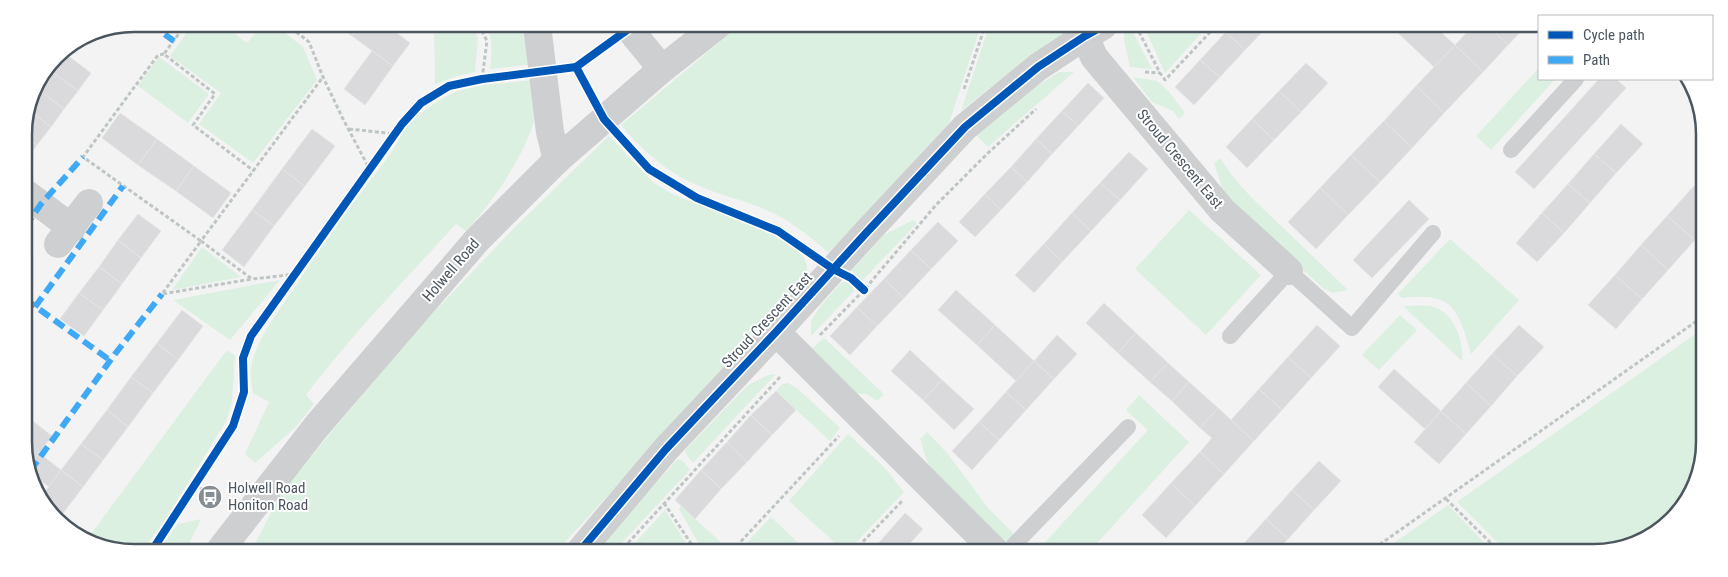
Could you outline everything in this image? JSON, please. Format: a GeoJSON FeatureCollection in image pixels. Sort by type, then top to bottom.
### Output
{"type":"FeatureCollection","features":[{"type":"Feature","properties":{"kind":"street"},"geometry":{"type":"LineString","coordinates":[[538,32],[550,132],[557,160]]}},
{"type":"Feature","properties":{"kind":"street"},"geometry":{"type":"LineString","coordinates":[[632,32],[662,69]]}},
{"type":"Feature","properties":{"kind":"street","name":"Holwell Road"},"geometry":{"type":"LineString","coordinates":[[225,544],[316,427],[477,240],[557,160],[662,69],[709,32]]}},
{"type":"Feature","properties":{"kind":"street","name":"Stroud Crescent East"},"geometry":{"type":"LineString","coordinates":[[585,544],[666,449],[965,127],[1038,67],[1092,32]]}},
{"type":"Feature","properties":{"kind":"street","name":"Stroud Crescent East"},"geometry":{"type":"LineString","coordinates":[[1094,32],[1094,57],[1222,210],[1289,271]]}},
{"type":"Feature","properties":{"kind":"street"},"geometry":{"type":"LineString","coordinates":[[33,201],[65,236],[88,203]]}},
{"type":"Feature","properties":{"kind":"street","name":"Stroud Crescent East"},"geometry":{"type":"LineString","coordinates":[[776,332],[988,544]]}},
{"type":"Feature","properties":{"kind":"lane"},"geometry":{"type":"LineString","coordinates":[[1511,150],[1575,80]]}},
{"type":"Feature","properties":{"kind":"lane","name":"Stroud Crescent East"},"geometry":{"type":"LineString","coordinates":[[1289,271],[1352,328],[1433,233]]}},
{"type":"Feature","properties":{"kind":"lane"},"geometry":{"type":"LineString","coordinates":[[1230,336],[1289,271]]}},
{"type":"Feature","properties":{"kind":"lane"},"geometry":{"type":"LineString","coordinates":[[1015,544],[1128,427]]}},
{"type":"Feature","properties":{"kind":"path"},"geometry":{"type":"LineString","coordinates":[[180,32],[164,54],[158,55],[83,157],[252,279]]}},
{"type":"Feature","properties":{"kind":"path"},"geometry":{"type":"LineString","coordinates":[[296,32],[309,42],[323,77],[370,170]]}},
{"type":"Feature","properties":{"kind":"path"},"geometry":{"type":"LineString","coordinates":[[482,32],[487,41],[478,80],[491,78]]}},
{"type":"Feature","properties":{"kind":"path"},"geometry":{"type":"LineString","coordinates":[[1139,32],[1165,80],[1209,32]]}},
{"type":"Feature","properties":{"kind":"path"},"geometry":{"type":"LineString","coordinates":[[164,54],[215,94],[193,125],[254,171]]}},
{"type":"Feature","properties":{"kind":"path"},"geometry":{"type":"LineString","coordinates":[[1140,72],[1160,73]]}},
{"type":"Feature","properties":{"kind":"path"},"geometry":{"type":"LineString","coordinates":[[296,274],[252,279],[162,294],[323,77]]}},
{"type":"Feature","properties":{"kind":"path"},"geometry":{"type":"LineString","coordinates":[[627,544],[800,355],[864,290],[936,205],[1037,108]]}},
{"type":"Feature","properties":{"kind":"path"},"geometry":{"type":"LineString","coordinates":[[348,129],[397,132]]}},
{"type":"Feature","properties":{"kind":"path"},"geometry":{"type":"LineString","coordinates":[[390,141],[397,132]]}},
{"type":"Feature","properties":{"kind":"path"},"geometry":{"type":"LineString","coordinates":[[364,178],[375,163]]}},
{"type":"Feature","properties":{"kind":"path"},"geometry":{"type":"LineString","coordinates":[[290,281],[301,265]]}},
{"type":"Feature","properties":{"kind":"path"},"geometry":{"type":"LineString","coordinates":[[833,269],[851,278],[864,290]]}},
{"type":"Feature","properties":{"kind":"path"},"geometry":{"type":"LineString","coordinates":[[1380,544],[1696,322]]}},
{"type":"Feature","properties":{"kind":"path"},"geometry":{"type":"LineString","coordinates":[[739,544],[841,434]]}},
{"type":"Feature","properties":{"kind":"path"},"geometry":{"type":"LineString","coordinates":[[191,491],[201,475]]}},
{"type":"Feature","properties":{"kind":"path"},"geometry":{"type":"LineString","coordinates":[[861,544],[905,498]]}},
{"type":"Feature","properties":{"kind":"path"},"geometry":{"type":"LineString","coordinates":[[1446,498],[1492,544]]}},
{"type":"Feature","properties":{"kind":"path"},"geometry":{"type":"LineString","coordinates":[[664,503],[691,544]]}},
{"type":"Feature","properties":{"kind":"green space"},"geometry":{"type":"Polygon","coordinates":[[[187,32],[233,32],[247,43],[256,32],[284,32],[303,47],[317,80],[253,163],[199,124],[221,93],[170,56],[187,32]]]}},
{"type":"Feature","properties":{"kind":"green space"},"geometry":{"type":"Polygon","coordinates":[[[434,32],[475,32],[478,39],[475,72],[435,84],[434,32]]]}},
{"type":"Feature","properties":{"kind":"green space"},"geometry":{"type":"Polygon","coordinates":[[[489,32],[527,32],[534,64],[490,69],[489,32]]]}},
{"type":"Feature","properties":{"kind":"green space"},"geometry":{"type":"Polygon","coordinates":[[[732,32],[979,32],[949,123],[844,238],[828,252],[797,228],[773,213],[701,187],[672,172],[644,150],[621,125],[732,32]]]}},
{"type":"Feature","properties":{"kind":"green space"},"geometry":{"type":"Polygon","coordinates":[[[987,32],[1066,32],[1021,63],[961,111],[987,32]]]}},
{"type":"Feature","properties":{"kind":"green space"},"geometry":{"type":"Polygon","coordinates":[[[1124,32],[1133,32],[1152,69],[1130,67],[1124,32]]]}},
{"type":"Feature","properties":{"kind":"green space"},"geometry":{"type":"Polygon","coordinates":[[[1147,32],[1202,32],[1165,73],[1147,32]]]}},
{"type":"Feature","properties":{"kind":"green space"},"geometry":{"type":"Polygon","coordinates":[[[159,57],[209,94],[188,123],[138,86],[159,57]]]}},
{"type":"Feature","properties":{"kind":"green space"},"geometry":{"type":"Polygon","coordinates":[[[1538,69],[1538,80],[1554,80],[1491,150],[1476,136],[1538,69]]]}},
{"type":"Feature","properties":{"kind":"green space"},"geometry":{"type":"Polygon","coordinates":[[[1059,72],[1074,72],[988,147],[976,135],[1026,93],[1059,72]]]}},
{"type":"Feature","properties":{"kind":"green space"},"geometry":{"type":"Polygon","coordinates":[[[1133,77],[1157,81],[1169,92],[1185,113],[1179,119],[1173,111],[1152,102],[1133,77]]]}},
{"type":"Feature","properties":{"kind":"green space"},"geometry":{"type":"Polygon","coordinates":[[[537,79],[539,98],[530,133],[501,187],[466,231],[456,224],[379,308],[306,395],[314,404],[295,428],[255,463],[245,454],[269,402],[253,393],[251,368],[259,344],[305,271],[389,156],[406,128],[429,107],[455,92],[468,88],[537,79]]]}},
{"type":"Feature","properties":{"kind":"green space"},"geometry":{"type":"Polygon","coordinates":[[[609,136],[654,183],[674,195],[762,228],[796,249],[803,256],[807,266],[806,278],[563,544],[255,544],[282,491],[416,331],[515,227],[609,136]]]}},
{"type":"Feature","properties":{"kind":"green space"},"geometry":{"type":"Polygon","coordinates":[[[1220,158],[1251,197],[1348,290],[1333,293],[1324,289],[1233,206],[1224,195],[1214,163],[1220,158]]]}},
{"type":"Feature","properties":{"kind":"green space"},"geometry":{"type":"Polygon","coordinates":[[[1189,210],[1261,275],[1206,335],[1135,269],[1189,210]]]}},
{"type":"Feature","properties":{"kind":"green space"},"geometry":{"type":"Polygon","coordinates":[[[913,220],[917,223],[863,280],[856,277],[852,270],[884,235],[913,220]]]}},
{"type":"Feature","properties":{"kind":"green space"},"geometry":{"type":"Polygon","coordinates":[[[1450,239],[1519,300],[1471,354],[1462,325],[1451,307],[1443,301],[1433,298],[1402,298],[1398,294],[1450,239]]]}},
{"type":"Feature","properties":{"kind":"green space"},"geometry":{"type":"Polygon","coordinates":[[[202,247],[241,277],[172,290],[202,247]]]}},
{"type":"Feature","properties":{"kind":"green space"},"geometry":{"type":"Polygon","coordinates":[[[280,280],[230,340],[173,300],[280,280]]]}},
{"type":"Feature","properties":{"kind":"green space"},"geometry":{"type":"Polygon","coordinates":[[[842,282],[850,284],[854,291],[811,336],[811,321],[822,304],[842,282]]]}},
{"type":"Feature","properties":{"kind":"green space"},"geometry":{"type":"Polygon","coordinates":[[[1403,306],[1431,306],[1446,314],[1459,336],[1462,361],[1403,306]]]}},
{"type":"Feature","properties":{"kind":"green space"},"geometry":{"type":"Polygon","coordinates":[[[1400,315],[1417,330],[1379,370],[1362,355],[1400,315]]]}},
{"type":"Feature","properties":{"kind":"green space"},"geometry":{"type":"Polygon","coordinates":[[[1696,334],[1696,442],[1692,469],[1685,487],[1666,515],[1644,531],[1613,543],[1499,544],[1457,502],[1696,334]]]}},
{"type":"Feature","properties":{"kind":"green space"},"geometry":{"type":"Polygon","coordinates":[[[824,338],[884,394],[877,401],[866,394],[853,393],[816,358],[813,348],[824,338]]]}},
{"type":"Feature","properties":{"kind":"green space"},"geometry":{"type":"Polygon","coordinates":[[[227,350],[235,356],[232,401],[227,420],[163,523],[147,544],[122,544],[91,534],[227,350]]]}},
{"type":"Feature","properties":{"kind":"green space"},"geometry":{"type":"Polygon","coordinates":[[[776,374],[693,463],[685,450],[748,385],[768,375],[776,374]]]}},
{"type":"Feature","properties":{"kind":"green space"},"geometry":{"type":"Polygon","coordinates":[[[788,383],[797,388],[840,428],[830,441],[776,391],[782,384],[788,383]]]}},
{"type":"Feature","properties":{"kind":"green space"},"geometry":{"type":"Polygon","coordinates":[[[1139,395],[1189,442],[1096,544],[1044,544],[1148,430],[1126,410],[1139,395]]]}},
{"type":"Feature","properties":{"kind":"green space"},"geometry":{"type":"Polygon","coordinates":[[[927,432],[948,454],[988,508],[1015,535],[1009,540],[1000,542],[931,468],[920,439],[927,432]]]}},
{"type":"Feature","properties":{"kind":"green space"},"geometry":{"type":"Polygon","coordinates":[[[848,434],[884,467],[904,492],[855,544],[836,544],[789,501],[848,434]]]}},
{"type":"Feature","properties":{"kind":"green space"},"geometry":{"type":"Polygon","coordinates":[[[678,459],[683,461],[690,470],[621,544],[600,544],[678,459]]]}},
{"type":"Feature","properties":{"kind":"green space"},"geometry":{"type":"Polygon","coordinates":[[[1448,505],[1485,544],[1392,544],[1448,505]]]}},
{"type":"Feature","properties":{"kind":"green space"},"geometry":{"type":"Polygon","coordinates":[[[681,506],[723,544],[699,544],[679,509],[681,506]]]}},
{"type":"Feature","properties":{"kind":"green space"},"geometry":{"type":"Polygon","coordinates":[[[665,510],[687,544],[634,544],[665,510]]]}},
{"type":"Feature","properties":{"kind":"green space"},"geometry":{"type":"Polygon","coordinates":[[[771,517],[800,544],[746,544],[771,517]]]}},
{"type":"Feature","properties":{"kind":"green space"},"geometry":{"type":"Polygon","coordinates":[[[201,519],[189,544],[163,544],[178,524],[201,519]]]}},
{"type":"Feature","properties":{"kind":"building"},"geometry":{"type":"Polygon","coordinates":[[[347,32],[355,32],[352,36],[347,32]]]}},
{"type":"Feature","properties":{"kind":"building"},"geometry":{"type":"Polygon","coordinates":[[[355,32],[396,32],[410,43],[393,66],[352,36],[355,32]]]}},
{"type":"Feature","properties":{"kind":"building"},"geometry":{"type":"Polygon","coordinates":[[[1226,32],[1262,32],[1245,50],[1226,32]]]}},
{"type":"Feature","properties":{"kind":"building"},"geometry":{"type":"Polygon","coordinates":[[[1226,32],[1245,50],[1220,77],[1200,60],[1226,32]]]}},
{"type":"Feature","properties":{"kind":"building"},"geometry":{"type":"Polygon","coordinates":[[[1397,32],[1441,32],[1455,45],[1434,67],[1397,32]]]}},
{"type":"Feature","properties":{"kind":"building"},"geometry":{"type":"Polygon","coordinates":[[[1467,32],[1495,32],[1508,45],[1483,72],[1455,45],[1467,32]]]}},
{"type":"Feature","properties":{"kind":"building"},"geometry":{"type":"Polygon","coordinates":[[[1495,32],[1520,32],[1508,45],[1495,32]]]}},
{"type":"Feature","properties":{"kind":"building"},"geometry":{"type":"Polygon","coordinates":[[[1455,45],[1483,72],[1444,113],[1416,86],[1455,45]]]}},
{"type":"Feature","properties":{"kind":"building"},"geometry":{"type":"Polygon","coordinates":[[[372,51],[393,66],[365,105],[344,89],[372,51]]]}},
{"type":"Feature","properties":{"kind":"building"},"geometry":{"type":"Polygon","coordinates":[[[69,57],[91,73],[78,91],[54,73],[69,57]]]}},
{"type":"Feature","properties":{"kind":"building"},"geometry":{"type":"Polygon","coordinates":[[[1200,60],[1220,77],[1194,105],[1175,87],[1200,60]]]}},
{"type":"Feature","properties":{"kind":"building"},"geometry":{"type":"Polygon","coordinates":[[[1306,63],[1328,83],[1301,112],[1279,91],[1306,63]]]}},
{"type":"Feature","properties":{"kind":"building"},"geometry":{"type":"Polygon","coordinates":[[[54,73],[78,91],[64,109],[42,92],[54,73]]]}},
{"type":"Feature","properties":{"kind":"building"},"geometry":{"type":"Polygon","coordinates":[[[1598,80],[1617,80],[1626,88],[1534,189],[1515,172],[1598,80]]]}},
{"type":"Feature","properties":{"kind":"building"},"geometry":{"type":"Polygon","coordinates":[[[1088,83],[1104,98],[1078,126],[1062,111],[1088,83]]]}},
{"type":"Feature","properties":{"kind":"building"},"geometry":{"type":"Polygon","coordinates":[[[1416,86],[1444,113],[1412,148],[1384,121],[1416,86]]]}},
{"type":"Feature","properties":{"kind":"building"},"geometry":{"type":"Polygon","coordinates":[[[1279,91],[1301,112],[1274,140],[1252,119],[1279,91]]]}},
{"type":"Feature","properties":{"kind":"building"},"geometry":{"type":"Polygon","coordinates":[[[42,92],[64,109],[51,127],[34,115],[42,92]]]}},
{"type":"Feature","properties":{"kind":"building"},"geometry":{"type":"Polygon","coordinates":[[[1062,111],[1078,126],[1052,154],[1036,139],[1062,111]]]}},
{"type":"Feature","properties":{"kind":"building"},"geometry":{"type":"Polygon","coordinates":[[[120,113],[157,139],[138,165],[102,138],[120,113]]]}},
{"type":"Feature","properties":{"kind":"building"},"geometry":{"type":"Polygon","coordinates":[[[34,115],[51,127],[37,145],[33,142],[34,115]]]}},
{"type":"Feature","properties":{"kind":"building"},"geometry":{"type":"Polygon","coordinates":[[[1252,119],[1274,140],[1247,168],[1226,147],[1252,119]]]}},
{"type":"Feature","properties":{"kind":"building"},"geometry":{"type":"Polygon","coordinates":[[[1384,121],[1412,148],[1380,182],[1351,155],[1384,121]]]}},
{"type":"Feature","properties":{"kind":"building"},"geometry":{"type":"Polygon","coordinates":[[[1621,124],[1643,144],[1616,173],[1594,154],[1621,124]]]}},
{"type":"Feature","properties":{"kind":"building"},"geometry":{"type":"Polygon","coordinates":[[[312,129],[335,146],[305,186],[282,169],[312,129]]]}},
{"type":"Feature","properties":{"kind":"building"},"geometry":{"type":"Polygon","coordinates":[[[157,139],[194,166],[176,191],[138,165],[157,139]]]}},
{"type":"Feature","properties":{"kind":"building"},"geometry":{"type":"Polygon","coordinates":[[[1036,139],[1052,154],[1027,182],[1011,167],[1036,139]]]}},
{"type":"Feature","properties":{"kind":"building"},"geometry":{"type":"Polygon","coordinates":[[[33,142],[37,145],[33,151],[33,142]]]}},
{"type":"Feature","properties":{"kind":"building"},"geometry":{"type":"Polygon","coordinates":[[[1129,152],[1148,169],[1120,200],[1100,183],[1129,152]]]}},
{"type":"Feature","properties":{"kind":"building"},"geometry":{"type":"Polygon","coordinates":[[[1594,154],[1616,173],[1590,203],[1568,184],[1594,154]]]}},
{"type":"Feature","properties":{"kind":"building"},"geometry":{"type":"Polygon","coordinates":[[[1351,155],[1380,182],[1348,215],[1320,188],[1351,155]]]}},
{"type":"Feature","properties":{"kind":"building"},"geometry":{"type":"Polygon","coordinates":[[[194,166],[231,193],[213,218],[176,191],[194,166]]]}},
{"type":"Feature","properties":{"kind":"building"},"geometry":{"type":"Polygon","coordinates":[[[1011,167],[1027,182],[1001,210],[985,194],[1011,167]]]}},
{"type":"Feature","properties":{"kind":"building"},"geometry":{"type":"Polygon","coordinates":[[[282,169],[305,186],[274,226],[252,210],[282,169]]]}},
{"type":"Feature","properties":{"kind":"building"},"geometry":{"type":"Polygon","coordinates":[[[1100,183],[1120,200],[1091,231],[1072,213],[1100,183]]]}},
{"type":"Feature","properties":{"kind":"building"},"geometry":{"type":"Polygon","coordinates":[[[1568,184],[1590,203],[1564,233],[1542,213],[1568,184]]]}},
{"type":"Feature","properties":{"kind":"building"},"geometry":{"type":"Polygon","coordinates":[[[1694,186],[1696,188],[1695,240],[1667,216],[1694,186]]]}},
{"type":"Feature","properties":{"kind":"building"},"geometry":{"type":"Polygon","coordinates":[[[1320,188],[1348,215],[1316,249],[1288,222],[1320,188]]]}},
{"type":"Feature","properties":{"kind":"building"},"geometry":{"type":"Polygon","coordinates":[[[985,194],[1001,210],[975,237],[959,222],[985,194]]]}},
{"type":"Feature","properties":{"kind":"building"},"geometry":{"type":"Polygon","coordinates":[[[1409,200],[1429,219],[1372,278],[1353,260],[1409,200]]]}},
{"type":"Feature","properties":{"kind":"building"},"geometry":{"type":"Polygon","coordinates":[[[252,210],[274,226],[244,267],[222,250],[252,210]]]}},
{"type":"Feature","properties":{"kind":"building"},"geometry":{"type":"Polygon","coordinates":[[[1072,213],[1091,231],[1062,262],[1044,244],[1072,213]]]}},
{"type":"Feature","properties":{"kind":"building"},"geometry":{"type":"Polygon","coordinates":[[[1542,213],[1564,233],[1537,262],[1516,243],[1542,213]]]}},
{"type":"Feature","properties":{"kind":"building"},"geometry":{"type":"Polygon","coordinates":[[[138,214],[161,231],[141,258],[118,240],[138,214]]]}},
{"type":"Feature","properties":{"kind":"building"},"geometry":{"type":"Polygon","coordinates":[[[1667,216],[1695,240],[1668,270],[1641,245],[1667,216]]]}},
{"type":"Feature","properties":{"kind":"building"},"geometry":{"type":"Polygon","coordinates":[[[938,222],[958,241],[931,269],[911,250],[938,222]]]}},
{"type":"Feature","properties":{"kind":"building"},"geometry":{"type":"Polygon","coordinates":[[[118,240],[141,258],[122,284],[99,267],[118,240]]]}},
{"type":"Feature","properties":{"kind":"building"},"geometry":{"type":"Polygon","coordinates":[[[1044,244],[1062,262],[1034,293],[1015,275],[1044,244]]]}},
{"type":"Feature","properties":{"kind":"building"},"geometry":{"type":"Polygon","coordinates":[[[1641,245],[1668,270],[1642,299],[1615,275],[1641,245]]]}},
{"type":"Feature","properties":{"kind":"building"},"geometry":{"type":"Polygon","coordinates":[[[911,250],[931,269],[904,298],[884,279],[911,250]]]}},
{"type":"Feature","properties":{"kind":"building"},"geometry":{"type":"Polygon","coordinates":[[[99,267],[122,284],[103,310],[79,293],[99,267]]]}},
{"type":"Feature","properties":{"kind":"building"},"geometry":{"type":"Polygon","coordinates":[[[1615,275],[1642,299],[1616,329],[1588,305],[1615,275]]]}},
{"type":"Feature","properties":{"kind":"building"},"geometry":{"type":"Polygon","coordinates":[[[884,279],[904,298],[877,326],[857,307],[884,279]]]}},
{"type":"Feature","properties":{"kind":"building"},"geometry":{"type":"Polygon","coordinates":[[[956,290],[995,325],[977,345],[938,310],[956,290]]]}},
{"type":"Feature","properties":{"kind":"building"},"geometry":{"type":"Polygon","coordinates":[[[79,293],[103,310],[84,336],[60,319],[79,293]]]}},
{"type":"Feature","properties":{"kind":"building"},"geometry":{"type":"Polygon","coordinates":[[[1104,303],[1136,333],[1118,353],[1086,323],[1104,303]]]}},
{"type":"Feature","properties":{"kind":"building"},"geometry":{"type":"Polygon","coordinates":[[[857,307],[877,326],[850,355],[830,336],[857,307]]]}},
{"type":"Feature","properties":{"kind":"building"},"geometry":{"type":"Polygon","coordinates":[[[182,310],[203,326],[178,360],[157,343],[182,310]]]}},
{"type":"Feature","properties":{"kind":"building"},"geometry":{"type":"Polygon","coordinates":[[[995,325],[1034,361],[1016,381],[977,345],[995,325]]]}},
{"type":"Feature","properties":{"kind":"building"},"geometry":{"type":"Polygon","coordinates":[[[1317,325],[1340,346],[1311,378],[1288,357],[1317,325]]]}},
{"type":"Feature","properties":{"kind":"building"},"geometry":{"type":"Polygon","coordinates":[[[1519,325],[1544,347],[1517,376],[1492,354],[1519,325]]]}},
{"type":"Feature","properties":{"kind":"building"},"geometry":{"type":"Polygon","coordinates":[[[1136,333],[1168,363],[1150,382],[1118,353],[1136,333]]]}},
{"type":"Feature","properties":{"kind":"building"},"geometry":{"type":"Polygon","coordinates":[[[1057,335],[1077,354],[1054,379],[1034,361],[1057,335]]]}},
{"type":"Feature","properties":{"kind":"building"},"geometry":{"type":"Polygon","coordinates":[[[157,343],[178,360],[153,393],[131,377],[157,343]]]}},
{"type":"Feature","properties":{"kind":"building"},"geometry":{"type":"Polygon","coordinates":[[[910,350],[942,380],[923,400],[891,371],[910,350]]]}},
{"type":"Feature","properties":{"kind":"building"},"geometry":{"type":"Polygon","coordinates":[[[1492,354],[1517,376],[1491,406],[1466,383],[1492,354]]]}},
{"type":"Feature","properties":{"kind":"building"},"geometry":{"type":"Polygon","coordinates":[[[1288,357],[1311,378],[1282,410],[1259,389],[1288,357]]]}},
{"type":"Feature","properties":{"kind":"building"},"geometry":{"type":"Polygon","coordinates":[[[1034,361],[1054,379],[1026,410],[1006,392],[1034,361]]]}},
{"type":"Feature","properties":{"kind":"building"},"geometry":{"type":"Polygon","coordinates":[[[1168,363],[1189,382],[1172,401],[1150,382],[1168,363]]]}},
{"type":"Feature","properties":{"kind":"building"},"geometry":{"type":"Polygon","coordinates":[[[1394,369],[1441,411],[1425,429],[1378,387],[1394,369]]]}},
{"type":"Feature","properties":{"kind":"building"},"geometry":{"type":"Polygon","coordinates":[[[131,377],[153,393],[128,427],[107,410],[131,377]]]}},
{"type":"Feature","properties":{"kind":"building"},"geometry":{"type":"Polygon","coordinates":[[[942,380],[974,409],[954,430],[923,400],[942,380]]]}},
{"type":"Feature","properties":{"kind":"building"},"geometry":{"type":"Polygon","coordinates":[[[1189,382],[1218,408],[1200,428],[1172,401],[1189,382]]]}},
{"type":"Feature","properties":{"kind":"building"},"geometry":{"type":"Polygon","coordinates":[[[1466,383],[1491,406],[1466,434],[1441,411],[1466,383]]]}},
{"type":"Feature","properties":{"kind":"building"},"geometry":{"type":"Polygon","coordinates":[[[1259,389],[1282,410],[1254,441],[1231,420],[1259,389]]]}},
{"type":"Feature","properties":{"kind":"building"},"geometry":{"type":"Polygon","coordinates":[[[776,391],[796,410],[772,435],[751,415],[776,391]]]}},
{"type":"Feature","properties":{"kind":"building"},"geometry":{"type":"Polygon","coordinates":[[[1006,392],[1026,410],[999,440],[979,422],[1006,392]]]}},
{"type":"Feature","properties":{"kind":"building"},"geometry":{"type":"Polygon","coordinates":[[[1218,408],[1254,441],[1224,474],[1200,452],[1212,438],[1200,428],[1218,408]]]}},
{"type":"Feature","properties":{"kind":"building"},"geometry":{"type":"Polygon","coordinates":[[[107,410],[128,427],[103,460],[81,444],[107,410]]]}},
{"type":"Feature","properties":{"kind":"building"},"geometry":{"type":"Polygon","coordinates":[[[1441,411],[1466,434],[1439,464],[1414,442],[1441,411]]]}},
{"type":"Feature","properties":{"kind":"building"},"geometry":{"type":"Polygon","coordinates":[[[751,415],[772,435],[747,462],[727,442],[751,415]]]}},
{"type":"Feature","properties":{"kind":"building"},"geometry":{"type":"Polygon","coordinates":[[[34,422],[52,436],[34,460],[32,442],[32,425],[34,422]]]}},
{"type":"Feature","properties":{"kind":"building"},"geometry":{"type":"Polygon","coordinates":[[[979,422],[999,440],[972,470],[952,451],[979,422]]]}},
{"type":"Feature","properties":{"kind":"building"},"geometry":{"type":"Polygon","coordinates":[[[727,442],[747,462],[721,489],[701,470],[727,442]]]}},
{"type":"Feature","properties":{"kind":"building"},"geometry":{"type":"Polygon","coordinates":[[[81,444],[103,460],[83,487],[61,470],[81,444]]]}},
{"type":"Feature","properties":{"kind":"building"},"geometry":{"type":"Polygon","coordinates":[[[1200,452],[1224,474],[1195,506],[1171,483],[1200,452]]]}},
{"type":"Feature","properties":{"kind":"building"},"geometry":{"type":"Polygon","coordinates":[[[39,453],[61,470],[49,487],[40,480],[34,460],[39,453]]]}},
{"type":"Feature","properties":{"kind":"building"},"geometry":{"type":"Polygon","coordinates":[[[1319,461],[1341,481],[1314,510],[1292,490],[1319,461]]]}},
{"type":"Feature","properties":{"kind":"building"},"geometry":{"type":"Polygon","coordinates":[[[61,470],[83,487],[62,515],[45,491],[61,470]]]}},
{"type":"Feature","properties":{"kind":"building"},"geometry":{"type":"Polygon","coordinates":[[[701,470],[721,489],[695,519],[675,500],[701,470]]]}},
{"type":"Feature","properties":{"kind":"building"},"geometry":{"type":"Polygon","coordinates":[[[1171,483],[1195,506],[1166,538],[1142,515],[1171,483]]]}},
{"type":"Feature","properties":{"kind":"building"},"geometry":{"type":"Polygon","coordinates":[[[1292,490],[1314,510],[1288,539],[1266,519],[1292,490]]]}},
{"type":"Feature","properties":{"kind":"building"},"geometry":{"type":"Polygon","coordinates":[[[905,513],[923,529],[909,544],[878,544],[905,513]]]}},
{"type":"Feature","properties":{"kind":"building"},"geometry":{"type":"Polygon","coordinates":[[[1266,519],[1288,539],[1283,544],[1244,544],[1266,519]]]}},
{"type":"Feature","properties":{"kind":"marked path"},"geometry":{"type":"LineString","coordinates":[[161,32],[174,41]]}},
{"type":"Feature","properties":{"kind":"marked path"},"geometry":{"type":"LineString","coordinates":[[33,216],[83,157]]}},
{"type":"Feature","properties":{"kind":"marked path"},"geometry":{"type":"LineString","coordinates":[[35,307],[123,186]]}},
{"type":"Feature","properties":{"kind":"marked path"},"geometry":{"type":"LineString","coordinates":[[35,464],[115,354],[162,294]]}},
{"type":"Feature","properties":{"kind":"marked path"},"geometry":{"type":"LineString","coordinates":[[32,304],[111,361]]}},
{"type":"Feature","properties":{"kind":"cycle path"},"geometry":{"type":"LineString","coordinates":[[156,544],[233,426],[244,392],[243,358],[251,336],[402,124],[421,103],[449,86],[482,79],[576,67],[624,32]]}},
{"type":"Feature","properties":{"kind":"cycle path"},"geometry":{"type":"LineString","coordinates":[[586,544],[666,449],[965,127],[1038,67],[1092,32]]}},
{"type":"Feature","properties":{"kind":"cycle path"},"geometry":{"type":"LineString","coordinates":[[576,67],[604,119],[649,169],[697,198],[778,231],[833,269],[851,278],[864,290]]}},
{"type":"Feature","properties":{"kind":"place","name":"Holwell Road Honiton Road"},"geometry":{"type":"Point","coordinates":[210,497]}}]}
